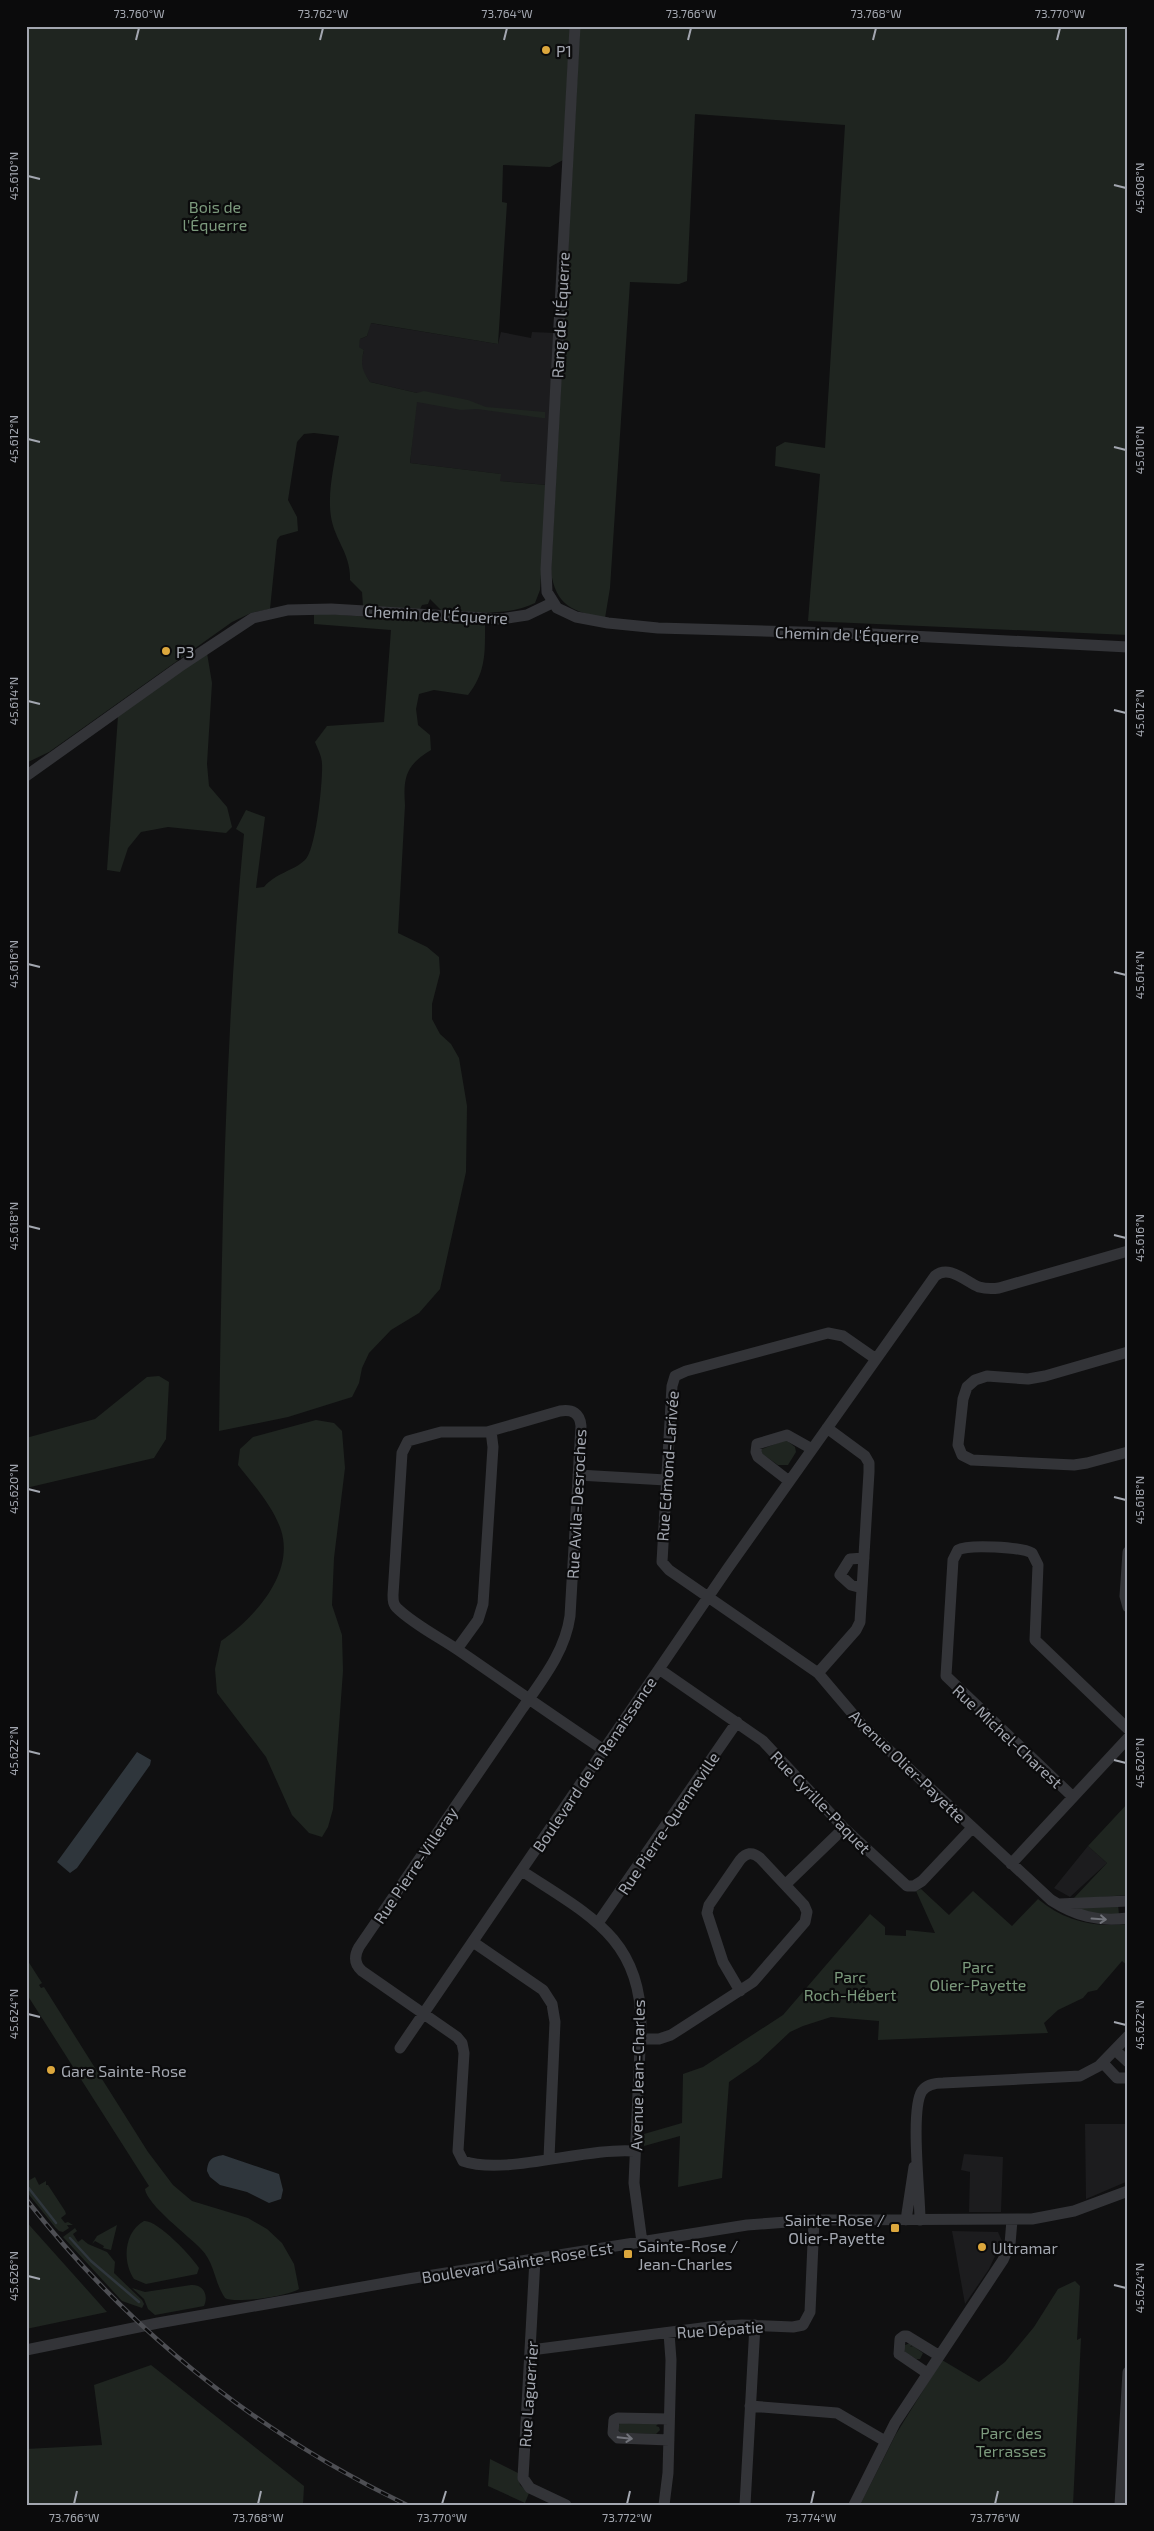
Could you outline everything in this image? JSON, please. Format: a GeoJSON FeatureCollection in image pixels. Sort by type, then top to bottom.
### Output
{"type":"FeatureCollection","features":[{"type":"Feature","properties":{"kind":"street","name":"Rang de l'Équerre"},"geometry":{"type":"LineString","coordinates":[[552,603],[547,592],[546,569],[575,26]]}},
{"type":"Feature","properties":{"kind":"street","name":"Chemin de l'Équerre"},"geometry":{"type":"LineString","coordinates":[[26,776],[184,664],[253,618],[288,610],[331,609],[501,619],[527,615],[552,603],[564,612],[576,617],[639,626],[872,634],[1128,647]]}},
{"type":"Feature","properties":{"kind":"street","name":"Boulevard de la Renaissance"},"geometry":{"type":"LineString","coordinates":[[400,2048],[789,1481],[934,1278],[942,1272],[952,1273],[979,1287],[995,1288],[1128,1251]]}},
{"type":"Feature","properties":{"kind":"street","name":"Rue Edmond-Larivée"},"geometry":{"type":"LineString","coordinates":[[708,1598],[669,1570],[662,1562],[674,1378],[680,1373],[828,1333],[843,1336],[876,1359]]}},
{"type":"Feature","properties":{"kind":"street"},"geometry":{"type":"LineString","coordinates":[[1128,1352],[1045,1376],[1026,1378],[987,1376],[978,1379],[964,1393],[958,1445],[962,1455],[972,1460],[1077,1465],[1128,1452]]}},
{"type":"Feature","properties":{"kind":"street","name":"Rue Avila-Desroches"},"geometry":{"type":"LineString","coordinates":[[560,1411],[573,1411],[581,1423],[568,1629],[558,1655],[529,1699],[398,1609],[393,1601],[402,1451],[408,1441],[433,1434],[492,1432],[560,1411]]}},
{"type":"Feature","properties":{"kind":"street"},"geometry":{"type":"LineString","coordinates":[[818,1674],[858,1627],[864,1558],[868,1460],[863,1454],[827,1428]]}},
{"type":"Feature","properties":{"kind":"street"},"geometry":{"type":"LineString","coordinates":[[457,1649],[478,1620],[483,1604],[493,1447],[492,1432]]}},
{"type":"Feature","properties":{"kind":"street"},"geometry":{"type":"LineString","coordinates":[[789,1481],[758,1457],[756,1452],[757,1444],[787,1435],[812,1449]]}},
{"type":"Feature","properties":{"kind":"street"},"geometry":{"type":"LineString","coordinates":[[578,1474],[666,1480]]}},
{"type":"Feature","properties":{"kind":"street","name":"Rue Michel-Charest"},"geometry":{"type":"LineString","coordinates":[[1073,1797],[946,1676],[953,1560],[958,1550],[969,1547],[1025,1550],[1032,1553],[1038,1565],[1035,1640],[1128,1729]]}},
{"type":"Feature","properties":{"kind":"street"},"geometry":{"type":"LineString","coordinates":[[1128,1552],[1125,1596],[1128,1606]]}},
{"type":"Feature","properties":{"kind":"street"},"geometry":{"type":"LineString","coordinates":[[862,1588],[851,1585],[840,1575],[850,1559],[864,1558]]}},
{"type":"Feature","properties":{"kind":"street","name":"Avenue Olier-Payette"},"geometry":{"type":"LineString","coordinates":[[708,1598],[818,1674],[863,1726],[1011,1864],[1057,1904],[1071,1912],[1090,1918],[1128,1918]]}},
{"type":"Feature","properties":{"kind":"street","name":"Rue Cyrille-Paquet"},"geometry":{"type":"LineString","coordinates":[[659,1669],[737,1722],[769,1747],[844,1828],[899,1881],[912,1887],[922,1881],[972,1828]]}},
{"type":"Feature","properties":{"kind":"street"},"geometry":{"type":"LineString","coordinates":[[529,1699],[604,1750]]}},
{"type":"Feature","properties":{"kind":"street","name":"Rue Pierre-Villeray"},"geometry":{"type":"LineString","coordinates":[[529,1699],[356,1953],[355,1961],[359,1969],[459,2038],[464,2048],[458,2151],[460,2158],[467,2162],[496,2164],[549,2158]]}},
{"type":"Feature","properties":{"kind":"street","name":"Rue Pierre-Quenneville"},"geometry":{"type":"LineString","coordinates":[[598,1923],[737,1722]]}},
{"type":"Feature","properties":{"kind":"street"},"geometry":{"type":"LineString","coordinates":[[1011,1864],[1128,1738]]}},
{"type":"Feature","properties":{"kind":"street"},"geometry":{"type":"LineString","coordinates":[[786,1884],[844,1828]]}},
{"type":"Feature","properties":{"kind":"street"},"geometry":{"type":"LineString","coordinates":[[641,2039],[668,2037],[740,1992],[757,1978],[806,1920],[806,1907],[786,1884],[757,1855],[748,1854],[740,1860],[707,1908],[708,1920],[723,1962],[740,1992]]}},
{"type":"Feature","properties":{"kind":"street","name":"Avenue Jean-Charles"},"geometry":{"type":"LineString","coordinates":[[522,1870],[598,1923],[622,1951],[634,1974],[640,2003],[641,2039],[634,2191],[642,2242]]}},
{"type":"Feature","properties":{"kind":"street"},"geometry":{"type":"LineString","coordinates":[[1057,1904],[1077,1905],[1128,1901]]}},
{"type":"Feature","properties":{"kind":"street"},"geometry":{"type":"LineString","coordinates":[[473,1942],[540,1988],[552,2004],[555,2022],[549,2158],[608,2151],[635,2151]]}},
{"type":"Feature","properties":{"kind":"street"},"geometry":{"type":"LineString","coordinates":[[906,2220],[916,2153],[919,2101],[921,2094],[927,2086],[943,2083],[1070,2078],[1088,2073],[1102,2063],[1128,2036]]}},
{"type":"Feature","properties":{"kind":"street"},"geometry":{"type":"LineString","coordinates":[[1115,2050],[1128,2062]]}},
{"type":"Feature","properties":{"kind":"street"},"geometry":{"type":"LineString","coordinates":[[1102,2063],[1117,2078],[1128,2078]]}},
{"type":"Feature","properties":{"kind":"street"},"geometry":{"type":"LineString","coordinates":[[916,2153],[920,2220]]}},
{"type":"Feature","properties":{"kind":"street","name":"Boulevard Sainte-Rose Est"},"geometry":{"type":"LineString","coordinates":[[26,2350],[210,2314],[535,2258],[754,2224],[814,2220],[1012,2220],[1063,2214],[1128,2191]]}},
{"type":"Feature","properties":{"kind":"street","name":"Rue Dépatie"},"geometry":{"type":"LineString","coordinates":[[531,2350],[710,2327],[755,2325],[797,2327],[807,2321],[811,2308],[814,2220]]}},
{"type":"Feature","properties":{"kind":"street"},"geometry":{"type":"LineString","coordinates":[[854,2505],[885,2441],[938,2355],[1003,2260],[1010,2244],[1012,2220]]}},
{"type":"Feature","properties":{"kind":"street","name":"Rue Laguerrier"},"geometry":{"type":"LineString","coordinates":[[535,2258],[523,2478],[530,2488],[566,2505]]}},
{"type":"Feature","properties":{"kind":"street"},"geometry":{"type":"LineString","coordinates":[[745,2505],[755,2325]]}},
{"type":"Feature","properties":{"kind":"street"},"geometry":{"type":"LineString","coordinates":[[664,2505],[667,2482],[671,2352],[669,2333]]}},
{"type":"Feature","properties":{"kind":"street"},"geometry":{"type":"LineString","coordinates":[[927,2373],[899,2354],[898,2347],[901,2337],[907,2336],[938,2355]]}},
{"type":"Feature","properties":{"kind":"street"},"geometry":{"type":"LineString","coordinates":[[1120,2505],[1128,2372]]}},
{"type":"Feature","properties":{"kind":"street"},"geometry":{"type":"LineString","coordinates":[[750,2406],[837,2413],[885,2441]]}},
{"type":"Feature","properties":{"kind":"street"},"geometry":{"type":"LineString","coordinates":[[668,2440],[621,2438],[614,2435],[612,2430],[613,2422],[618,2418],[669,2419]]}},
{"type":"Feature","properties":{"kind":"shaded area"},"geometry":{"type":"Polygon","coordinates":[[[370,323],[498,344],[501,332],[531,338],[532,332],[555,333],[547,485],[500,481],[500,474],[410,463],[417,393],[370,382],[361,369],[364,350],[358,347],[360,339],[367,336],[370,323]]]}},
{"type":"Feature","properties":{"kind":"shaded area"},"geometry":{"type":"Polygon","coordinates":[[[137,1752],[151,1760],[150,1765],[77,1868],[70,1873],[57,1862],[137,1752]]]}},
{"type":"Feature","properties":{"kind":"shaded area"},"geometry":{"type":"Polygon","coordinates":[[[1088,1846],[1107,1863],[1070,1897],[1054,1888],[1088,1846]]]}},
{"type":"Feature","properties":{"kind":"shaded area"},"geometry":{"type":"Polygon","coordinates":[[[1085,2124],[1128,2124],[1128,2181],[1086,2199],[1085,2124]]]}},
{"type":"Feature","properties":{"kind":"shaded area"},"geometry":{"type":"Polygon","coordinates":[[[964,2154],[1003,2157],[1001,2212],[969,2212],[970,2172],[961,2170],[964,2154]]]}},
{"type":"Feature","properties":{"kind":"shaded area"},"geometry":{"type":"Polygon","coordinates":[[[223,2155],[279,2174],[283,2190],[281,2199],[269,2203],[247,2192],[220,2185],[210,2177],[207,2171],[211,2159],[223,2155]]]}},
{"type":"Feature","properties":{"kind":"shaded area"},"geometry":{"type":"Polygon","coordinates":[[[952,2231],[998,2232],[1002,2241],[989,2269],[965,2304],[952,2231]]]}},
{"type":"Feature","properties":{"kind":"green space","name":"Bois de l'Équerre"},"geometry":{"type":"Polygon","coordinates":[[[26,26],[570,26],[563,160],[550,167],[503,165],[502,202],[507,203],[498,344],[371,323],[367,336],[360,339],[359,347],[364,350],[362,367],[370,382],[417,393],[424,391],[468,400],[486,407],[545,412],[545,418],[542,418],[477,409],[461,410],[417,402],[410,463],[501,474],[500,481],[547,485],[540,590],[535,603],[513,610],[489,613],[441,610],[430,599],[428,604],[422,605],[420,609],[363,606],[362,592],[350,580],[348,563],[331,517],[331,487],[339,436],[314,433],[304,434],[297,442],[288,500],[297,517],[298,531],[280,536],[277,540],[270,609],[251,613],[232,622],[49,752],[26,763],[26,26]]]}},
{"type":"Feature","properties":{"kind":"green space"},"geometry":{"type":"Polygon","coordinates":[[[580,26],[1128,26],[1128,635],[808,621],[820,474],[775,466],[776,447],[785,442],[825,448],[845,125],[695,114],[687,281],[679,284],[630,282],[610,588],[605,618],[575,610],[562,600],[553,583],[551,571],[580,26]]]}},
{"type":"Feature","properties":{"kind":"green space"},"geometry":{"type":"Polygon","coordinates":[[[314,613],[485,625],[483,662],[474,687],[468,695],[434,690],[419,694],[416,709],[418,725],[430,735],[431,750],[416,761],[406,779],[398,933],[427,947],[439,957],[440,973],[432,1004],[432,1019],[440,1034],[451,1044],[459,1058],[467,1106],[466,1172],[440,1289],[419,1313],[391,1330],[369,1353],[352,1397],[288,1417],[219,1431],[223,1207],[232,983],[244,834],[236,829],[246,810],[265,817],[256,888],[264,887],[274,878],[300,864],[309,854],[320,799],[322,761],[315,742],[327,726],[384,722],[391,630],[314,624],[314,613]]]}},
{"type":"Feature","properties":{"kind":"green space"},"geometry":{"type":"Polygon","coordinates":[[[207,653],[212,683],[207,764],[209,786],[227,807],[232,827],[226,833],[168,827],[141,832],[128,848],[120,872],[107,870],[118,716],[207,653]]]}},
{"type":"Feature","properties":{"kind":"green space"},"geometry":{"type":"Polygon","coordinates":[[[159,1376],[169,1382],[166,1439],[154,1458],[26,1488],[26,1438],[95,1419],[147,1377],[159,1376]]]}},
{"type":"Feature","properties":{"kind":"green space"},"geometry":{"type":"Polygon","coordinates":[[[316,1420],[334,1423],[342,1431],[345,1468],[334,1558],[332,1605],[342,1635],[343,1671],[333,1809],[328,1827],[322,1837],[309,1833],[292,1815],[266,1757],[217,1693],[215,1669],[221,1641],[246,1620],[269,1593],[282,1563],[284,1546],[281,1530],[268,1504],[238,1465],[240,1449],[253,1437],[316,1420]]]}},
{"type":"Feature","properties":{"kind":"green space"},"geometry":{"type":"Polygon","coordinates":[[[786,1440],[795,1447],[796,1452],[788,1465],[778,1465],[761,1453],[762,1449],[786,1440]]]}},
{"type":"Feature","properties":{"kind":"green space"},"geometry":{"type":"Polygon","coordinates":[[[1128,1803],[1128,1895],[1073,1899],[1107,1863],[1088,1846],[1128,1803]]]}},
{"type":"Feature","properties":{"kind":"green space","name":"Parc Olier-Payette"},"geometry":{"type":"Polygon","coordinates":[[[921,1889],[949,1915],[973,1891],[1012,1926],[1038,1899],[1048,1907],[1069,1918],[1091,1924],[1128,1924],[1128,1966],[1122,1961],[1097,1990],[1088,1992],[1083,1998],[1058,2010],[1044,2023],[1048,2033],[878,2040],[879,2021],[831,2017],[790,2032],[758,2062],[729,2082],[722,2178],[678,2187],[680,2136],[644,2146],[644,2134],[682,2123],[683,2074],[703,2067],[783,2015],[870,1914],[885,1927],[885,1935],[906,1936],[906,1930],[935,1933],[916,1891],[921,1889]]]}},
{"type":"Feature","properties":{"kind":"green space"},"geometry":{"type":"Polygon","coordinates":[[[1118,1904],[1119,1915],[1106,1916],[1073,1908],[1118,1904]]]}},
{"type":"Feature","properties":{"kind":"green space"},"geometry":{"type":"Polygon","coordinates":[[[26,1958],[42,1983],[39,1985],[41,1988],[44,1987],[148,2152],[173,2185],[192,2201],[248,2218],[267,2229],[282,2243],[294,2264],[299,2289],[262,2298],[230,2300],[225,2298],[206,2254],[160,2212],[147,2196],[145,2189],[149,2186],[26,1993],[26,1958]]]}},
{"type":"Feature","properties":{"kind":"green space"},"geometry":{"type":"Polygon","coordinates":[[[35,2177],[39,2185],[46,2181],[46,2185],[48,2185],[65,2211],[66,2214],[61,2218],[65,2223],[68,2222],[73,2225],[67,2225],[69,2228],[63,2232],[55,2227],[26,2191],[26,2182],[35,2177]]]}},
{"type":"Feature","properties":{"kind":"green space"},"geometry":{"type":"Polygon","coordinates":[[[26,2221],[31,2227],[107,2312],[26,2329],[26,2221]]]}},
{"type":"Feature","properties":{"kind":"green space"},"geometry":{"type":"Polygon","coordinates":[[[144,2221],[157,2226],[182,2247],[199,2268],[197,2274],[146,2284],[134,2279],[128,2264],[127,2247],[132,2232],[144,2221]]]}},
{"type":"Feature","properties":{"kind":"green space"},"geometry":{"type":"Polygon","coordinates":[[[117,2225],[111,2250],[103,2248],[104,2246],[95,2241],[92,2244],[97,2236],[117,2225]]]}},
{"type":"Feature","properties":{"kind":"green space"},"geometry":{"type":"Polygon","coordinates":[[[75,2228],[77,2231],[73,2234],[78,2242],[82,2239],[88,2244],[107,2252],[115,2262],[114,2273],[142,2300],[144,2304],[142,2308],[122,2301],[63,2237],[75,2228]]]}},
{"type":"Feature","properties":{"kind":"green space","name":"Parc des Terrasses"},"geometry":{"type":"Polygon","coordinates":[[[1075,2281],[1080,2286],[1077,2340],[1081,2338],[1073,2505],[860,2505],[896,2434],[942,2360],[979,2382],[1005,2362],[1034,2327],[1058,2289],[1075,2281]]]}},
{"type":"Feature","properties":{"kind":"green space"},"geometry":{"type":"Polygon","coordinates":[[[191,2285],[199,2286],[204,2291],[206,2298],[204,2306],[155,2315],[148,2309],[144,2299],[132,2288],[145,2292],[191,2285]]]}},
{"type":"Feature","properties":{"kind":"green space"},"geometry":{"type":"Polygon","coordinates":[[[910,2343],[912,2345],[910,2347],[913,2346],[923,2353],[920,2359],[916,2359],[905,2352],[903,2346],[910,2343]]]}},
{"type":"Feature","properties":{"kind":"green space"},"geometry":{"type":"Polygon","coordinates":[[[151,2365],[304,2486],[303,2505],[26,2505],[26,2449],[102,2445],[94,2385],[151,2365]]]}},
{"type":"Feature","properties":{"kind":"green space"},"geometry":{"type":"Polygon","coordinates":[[[620,2423],[658,2424],[656,2426],[660,2430],[656,2434],[620,2433],[618,2427],[620,2423]]]}},
{"type":"Feature","properties":{"kind":"green space"},"geometry":{"type":"Polygon","coordinates":[[[490,2459],[518,2473],[520,2485],[529,2493],[525,2503],[488,2486],[490,2459]]]}},
{"type":"Feature","properties":{"kind":"waterway"},"geometry":{"type":"LineString","coordinates":[[27,2186],[56,2223]]}},
{"type":"Feature","properties":{"kind":"waterway"},"geometry":{"type":"LineString","coordinates":[[70,2238],[91,2261],[139,2302]]}},
{"type":"Feature","properties":{"kind":"railway"},"geometry":{"type":"LineString","coordinates":[[26,2199],[66,2247],[108,2292],[152,2335],[199,2374],[248,2411],[299,2445],[352,2477],[407,2505]]}},
{"type":"Feature","properties":{"kind":"place","name":"P1"},"geometry":{"type":"Point","coordinates":[546,50]}},
{"type":"Feature","properties":{"kind":"place","name":"P3"},"geometry":{"type":"Point","coordinates":[166,651]}},
{"type":"Feature","properties":{"kind":"place","name":"Gare Sainte-Rose"},"geometry":{"type":"Point","coordinates":[51,2070]}},
{"type":"Feature","properties":{"kind":"place","name":"Sainte-Rose / Olier-Payette"},"geometry":{"type":"Point","coordinates":[895,2228]}},
{"type":"Feature","properties":{"kind":"place","name":"Ultramar"},"geometry":{"type":"Point","coordinates":[982,2247]}},
{"type":"Feature","properties":{"kind":"place","name":"Sainte-Rose / Jean-Charles"},"geometry":{"type":"Point","coordinates":[628,2254]}},
{"type":"Feature","properties":{"kind":"park label","name":"Parc Roch-Hébert"},"geometry":{"type":"Point","coordinates":[850,1985]}}]}
